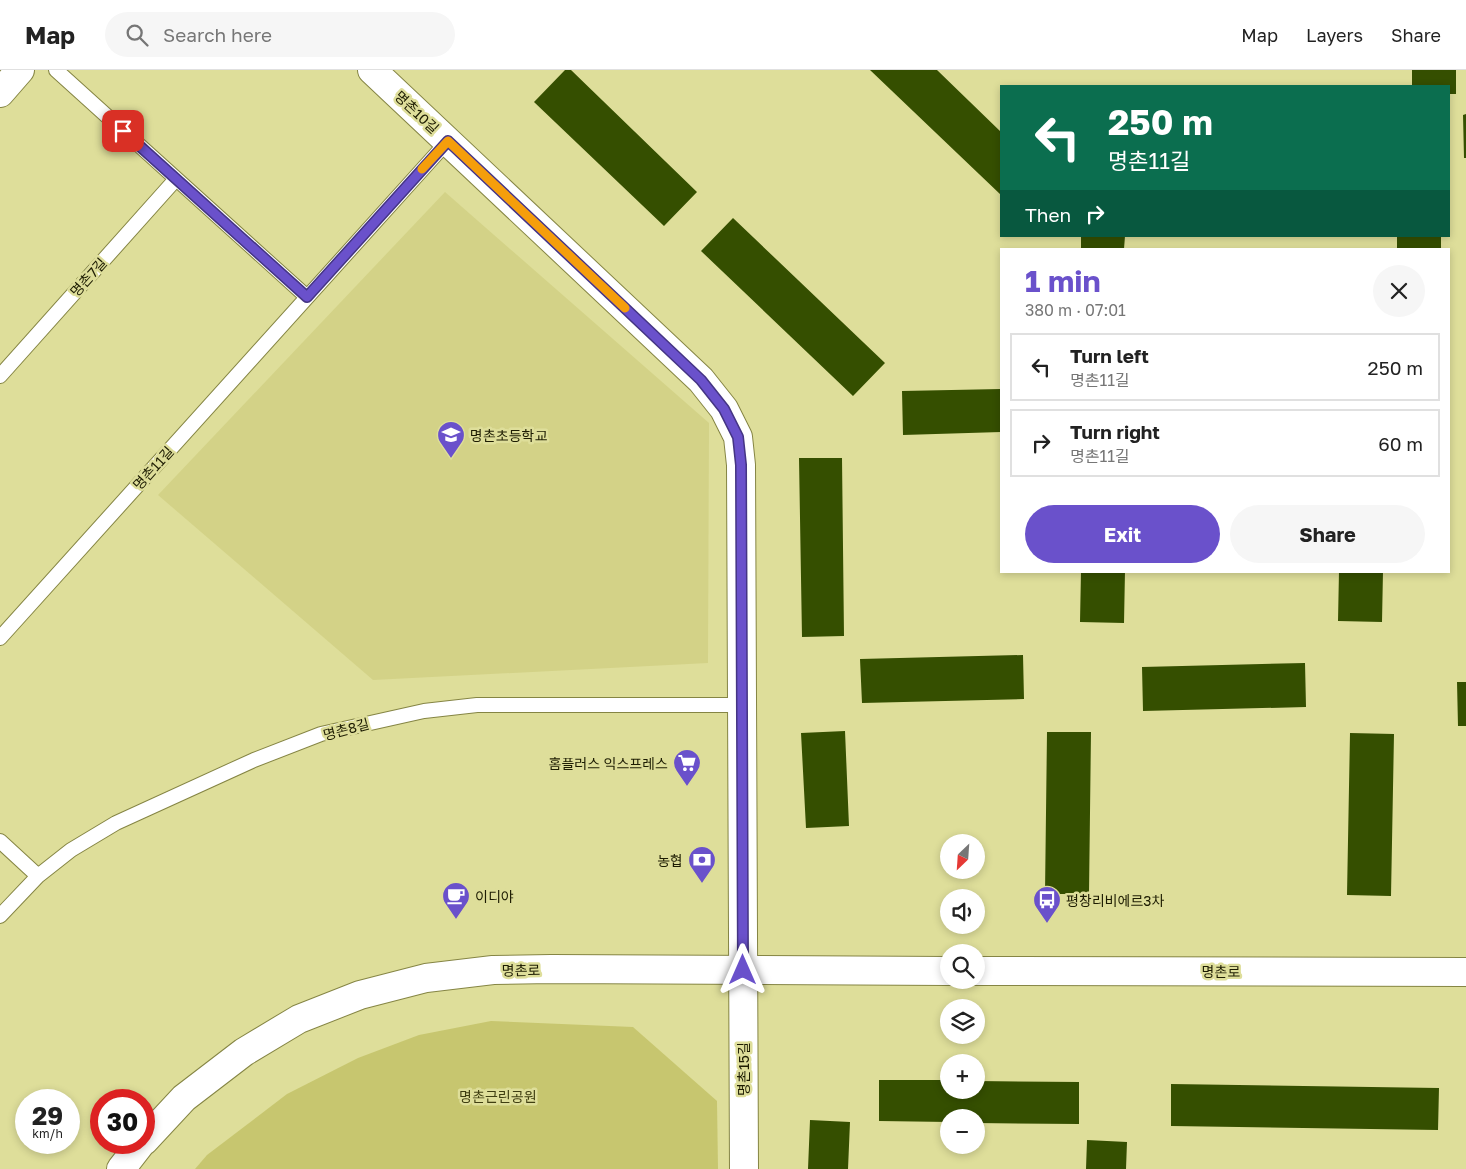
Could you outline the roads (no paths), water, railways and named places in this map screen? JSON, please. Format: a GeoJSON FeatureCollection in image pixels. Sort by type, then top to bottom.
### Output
{"type":"FeatureCollection","features":[{"type":"Feature","properties":{"kind":"street"},"geometry":{"type":"LineString","coordinates":[[0,92],[20,70]]}},
{"type":"Feature","properties":{"kind":"street","name":"명촌10길"},"geometry":{"type":"LineString","coordinates":[[372,70],[701,380],[724,409],[738,437],[741,465],[743,970]]}},
{"type":"Feature","properties":{"kind":"street","name":"명촌로"},"geometry":{"type":"LineString","coordinates":[[155,1129],[184,1098],[244,1052],[299,1019],[360,995],[426,978],[493,970],[940,970]]}},
{"type":"Feature","properties":{"kind":"street","name":"명촌15길"},"geometry":{"type":"LineString","coordinates":[[743,970],[744,1169]]}},
{"type":"Feature","properties":{"kind":"street","name":"명촌로"},"geometry":{"type":"LineString","coordinates":[[985,971],[1466,972]]}},
{"type":"Feature","properties":{"kind":"street","name":"명촌로"},"geometry":{"type":"LineString","coordinates":[[121,1169],[133,1154]]}},
{"type":"Feature","properties":{"kind":"lane"},"geometry":{"type":"LineString","coordinates":[[56,70],[307,297]]}},
{"type":"Feature","properties":{"kind":"lane","name":"명촌11길"},"geometry":{"type":"LineString","coordinates":[[0,638],[448,141]]}},
{"type":"Feature","properties":{"kind":"lane","name":"명촌7길"},"geometry":{"type":"LineString","coordinates":[[0,376],[176,179]]}},
{"type":"Feature","properties":{"kind":"lane","name":"명촌8길"},"geometry":{"type":"LineString","coordinates":[[0,916],[38,876],[72,850],[116,823],[254,760],[321,734],[424,711],[477,705],[742,704]]}},
{"type":"Feature","properties":{"kind":"lane"},"geometry":{"type":"LineString","coordinates":[[0,841],[38,876]]}},
{"type":"Feature","properties":{"kind":"place","name":"명촌초등학교"},"geometry":{"type":"Point","coordinates":[451,459]}},
{"type":"Feature","properties":{"kind":"place","name":"홈플러스 익스프레스"},"geometry":{"type":"Point","coordinates":[687,787]}},
{"type":"Feature","properties":{"kind":"place","name":"농협"},"geometry":{"type":"Point","coordinates":[702,884]}},
{"type":"Feature","properties":{"kind":"place","name":"이디야"},"geometry":{"type":"Point","coordinates":[456,920]}},
{"type":"Feature","properties":{"kind":"place","name":"평창리비에르3차"},"geometry":{"type":"Point","coordinates":[1047,924]}},
{"type":"Feature","properties":{"kind":"park label","name":"명촌근린공원"},"geometry":{"type":"Point","coordinates":[498,1096]}}]}
